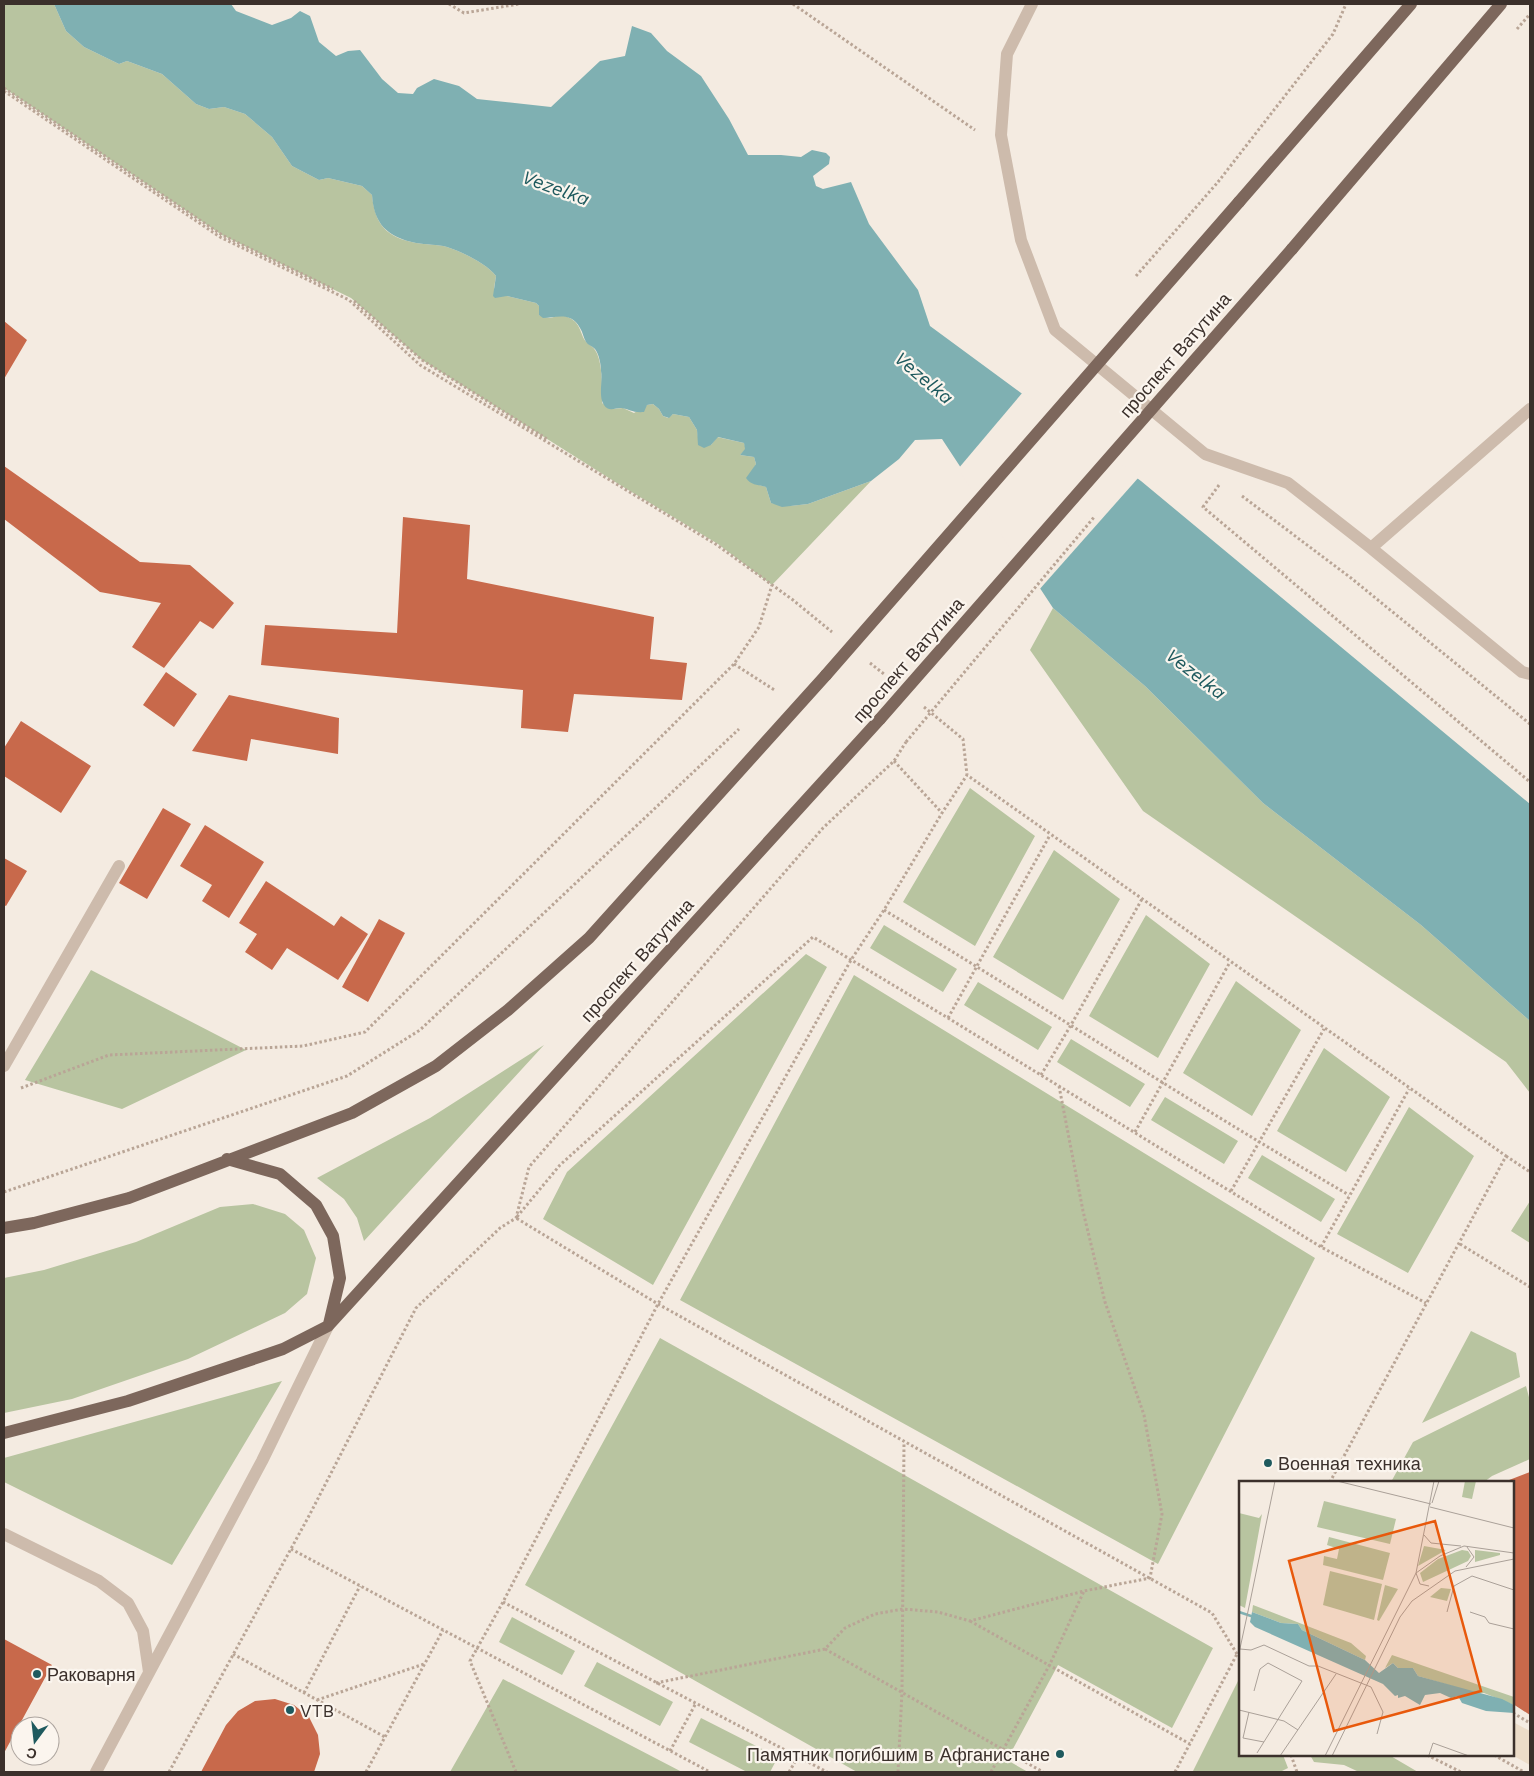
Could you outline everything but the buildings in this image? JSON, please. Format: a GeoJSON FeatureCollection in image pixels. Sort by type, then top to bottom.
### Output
{"type":"FeatureCollection","features":[{"type":"Feature","properties":{"kind":"main road"},"geometry":{"type":"LineString","coordinates":[[4,1228],[34,1223],[129,1198],[227,1159],[352,1113],[436,1066],[508,1010],[589,938],[826,676],[1411,4]]}},
{"type":"Feature","properties":{"kind":"main road","name":"проспект Ватутина"},"geometry":{"type":"LineString","coordinates":[[4,1433],[136,1398],[283,1350],[328,1326],[880,719],[1292,249],[1500,4]]}},
{"type":"Feature","properties":{"kind":"main road"},"geometry":{"type":"LineString","coordinates":[[227,1159],[280,1174],[316,1205],[333,1236],[340,1278],[328,1326]]}},
{"type":"Feature","properties":{"kind":"street"},"geometry":{"type":"LineString","coordinates":[[1032,4],[1007,54],[1000,135],[1021,240],[1055,330],[1205,454],[1288,484],[1371,548],[1522,672],[1530,674]]}},
{"type":"Feature","properties":{"kind":"street"},"geometry":{"type":"LineString","coordinates":[[1371,548],[1530,409]]}},
{"type":"Feature","properties":{"kind":"street"},"geometry":{"type":"LineString","coordinates":[[4,1066],[119,866]]}},
{"type":"Feature","properties":{"kind":"street"},"geometry":{"type":"LineString","coordinates":[[96,1772],[262,1461],[328,1326]]}},
{"type":"Feature","properties":{"kind":"street"},"geometry":{"type":"LineString","coordinates":[[4,1534],[99,1581],[128,1603],[143,1632],[150,1672]]}},
{"type":"Feature","properties":{"kind":"path"},"geometry":{"type":"LineString","coordinates":[[449,4],[464,13],[519,4]]}},
{"type":"Feature","properties":{"kind":"path"},"geometry":{"type":"LineString","coordinates":[[793,4],[979,133]]}},
{"type":"Feature","properties":{"kind":"path"},"geometry":{"type":"LineString","coordinates":[[1218,182],[1333,34],[1346,4]]}},
{"type":"Feature","properties":{"kind":"path"},"geometry":{"type":"LineString","coordinates":[[4,90],[222,235],[351,298],[422,360],[620,485],[718,544],[840,638]]}},
{"type":"Feature","properties":{"kind":"path"},"geometry":{"type":"LineString","coordinates":[[1222,480],[1203,507],[1530,782]]}},
{"type":"Feature","properties":{"kind":"path"},"geometry":{"type":"LineString","coordinates":[[12,1091],[109,1055],[303,1046],[365,1032],[734,664],[759,628],[772,585]]}},
{"type":"Feature","properties":{"kind":"path"},"geometry":{"type":"LineString","coordinates":[[863,657],[886,676]]}},
{"type":"Feature","properties":{"kind":"path"},"geometry":{"type":"LineString","coordinates":[[734,664],[779,693]]}},
{"type":"Feature","properties":{"kind":"path"},"geometry":{"type":"LineString","coordinates":[[516,1772],[470,1661],[503,1602],[658,1304],[851,960],[967,775],[963,739],[917,701]]}},
{"type":"Feature","properties":{"kind":"path"},"geometry":{"type":"LineString","coordinates":[[4,1192],[347,1076],[420,1030],[745,724]]}},
{"type":"Feature","properties":{"kind":"path"},"geometry":{"type":"LineString","coordinates":[[516,1218],[529,1167],[824,828],[894,761],[906,742]]}},
{"type":"Feature","properties":{"kind":"path"},"geometry":{"type":"LineString","coordinates":[[894,761],[942,813]]}},
{"type":"Feature","properties":{"kind":"path"},"geometry":{"type":"LineString","coordinates":[[967,775],[1324,1029],[1530,1172]]}},
{"type":"Feature","properties":{"kind":"path"},"geometry":{"type":"LineString","coordinates":[[948,1018],[1050,835]]}},
{"type":"Feature","properties":{"kind":"path"},"geometry":{"type":"LineString","coordinates":[[1041,1075],[1142,899]]}},
{"type":"Feature","properties":{"kind":"path"},"geometry":{"type":"LineString","coordinates":[[884,910],[1258,1142],[1349,1195]]}},
{"type":"Feature","properties":{"kind":"path"},"geometry":{"type":"LineString","coordinates":[[169,1772],[291,1549],[416,1308],[500,1228],[516,1218],[560,1165],[813,937],[1321,1246],[1426,1303]]}},
{"type":"Feature","properties":{"kind":"path"},"geometry":{"type":"LineString","coordinates":[[1135,1132],[1230,962]]}},
{"type":"Feature","properties":{"kind":"path"},"geometry":{"type":"LineString","coordinates":[[1231,1191],[1324,1029]]}},
{"type":"Feature","properties":{"kind":"path"},"geometry":{"type":"LineString","coordinates":[[1059,1086],[1084,1211],[1105,1302],[1144,1415],[1162,1514],[1150,1578]]}},
{"type":"Feature","properties":{"kind":"path"},"geometry":{"type":"LineString","coordinates":[[1321,1246],[1409,1088]]}},
{"type":"Feature","properties":{"kind":"path"},"geometry":{"type":"LineString","coordinates":[[1331,1481],[1506,1156]]}},
{"type":"Feature","properties":{"kind":"path"},"geometry":{"type":"LineString","coordinates":[[516,1218],[658,1304],[1212,1613],[1239,1655],[1175,1772]]}},
{"type":"Feature","properties":{"kind":"path"},"geometry":{"type":"LineString","coordinates":[[1460,1244],[1530,1287]]}},
{"type":"Feature","properties":{"kind":"path"},"geometry":{"type":"LineString","coordinates":[[898,1772],[902,1692],[904,1441]]}},
{"type":"Feature","properties":{"kind":"path"},"geometry":{"type":"LineString","coordinates":[[291,1549],[710,1772]]}},
{"type":"Feature","properties":{"kind":"path"},"geometry":{"type":"LineString","coordinates":[[970,1620],[1084,1591],[1150,1578]]}},
{"type":"Feature","properties":{"kind":"path"},"geometry":{"type":"LineString","coordinates":[[304,1693],[360,1586]]}},
{"type":"Feature","properties":{"kind":"path"},"geometry":{"type":"LineString","coordinates":[[991,1772],[1050,1664],[1084,1591]]}},
{"type":"Feature","properties":{"kind":"path"},"geometry":{"type":"LineString","coordinates":[[503,1602],[827,1772]]}},
{"type":"Feature","properties":{"kind":"path"},"geometry":{"type":"LineString","coordinates":[[656,1683],[825,1649],[845,1628],[874,1614],[903,1609],[938,1612],[970,1620],[1190,1744]]}},
{"type":"Feature","properties":{"kind":"path"},"geometry":{"type":"LineString","coordinates":[[366,1772],[443,1630]]}},
{"type":"Feature","properties":{"kind":"path"},"geometry":{"type":"LineString","coordinates":[[825,1649],[1043,1772]]}},
{"type":"Feature","properties":{"kind":"path"},"geometry":{"type":"LineString","coordinates":[[233,1654],[385,1737]]}},
{"type":"Feature","properties":{"kind":"path"},"geometry":{"type":"LineString","coordinates":[[316,1700],[425,1664]]}},
{"type":"Feature","properties":{"kind":"path"},"geometry":{"type":"LineString","coordinates":[[670,1751],[696,1704]]}},
{"type":"Feature","properties":{"kind":"path"},"geometry":{"type":"LineString","coordinates":[[1514,1714],[1530,1723]]}},
{"type":"Feature","properties":{"kind":"path"},"geometry":{"type":"LineString","coordinates":[[1291,1756],[1297,1772]]}},
{"type":"Feature","properties":{"kind":"path"},"geometry":{"type":"LineString","coordinates":[[1429,1756],[1460,1772]]}},
{"type":"Feature","properties":{"kind":"path"},"geometry":{"type":"LineString","coordinates":[[1496,1756],[1524,1772]]}},
{"type":"Feature","properties":{"kind":"path"},"geometry":{"type":"LineString","coordinates":[[789,1772],[798,1757]]}},
{"type":"Feature","properties":{"kind":"green space"},"geometry":{"type":"Polygon","coordinates":[[[4,4],[54,4],[66,31],[84,47],[119,64],[127,61],[162,74],[196,104],[209,109],[224,107],[245,114],[272,137],[292,166],[319,180],[328,178],[362,186],[372,195],[379,222],[390,233],[406,240],[420,244],[443,246],[466,255],[492,271],[496,276],[494,288],[501,296],[536,303],[539,306],[539,315],[550,318],[563,315],[570,318],[578,325],[584,339],[594,348],[598,355],[602,375],[602,403],[611,409],[623,408],[634,413],[647,405],[653,404],[663,416],[668,418],[673,414],[689,417],[697,430],[698,437],[711,445],[717,437],[744,443],[746,449],[740,455],[754,457],[756,464],[752,472],[759,485],[766,487],[771,503],[790,506],[808,504],[871,481],[772,585],[718,544],[620,485],[422,360],[351,298],[222,235],[4,88],[4,4]]]}},
{"type":"Feature","properties":{"kind":"green space"},"geometry":{"type":"Polygon","coordinates":[[[1053,608],[1145,686],[1263,803],[1421,925],[1530,1021],[1530,1093],[1506,1062],[1143,811],[1030,650],[1053,608]]]}},
{"type":"Feature","properties":{"kind":"green space"},"geometry":{"type":"Polygon","coordinates":[[[970,788],[1035,836],[975,946],[903,902],[970,788]]]}},
{"type":"Feature","properties":{"kind":"green space"},"geometry":{"type":"Polygon","coordinates":[[[1054,850],[1120,899],[1063,1000],[993,957],[1054,850]]]}},
{"type":"Feature","properties":{"kind":"green space"},"geometry":{"type":"Polygon","coordinates":[[[1146,915],[1210,964],[1158,1058],[1089,1016],[1146,915]]]}},
{"type":"Feature","properties":{"kind":"green space"},"geometry":{"type":"Polygon","coordinates":[[[884,925],[957,969],[943,992],[870,948],[884,925]]]}},
{"type":"Feature","properties":{"kind":"green space"},"geometry":{"type":"Polygon","coordinates":[[[806,954],[827,967],[653,1285],[543,1219],[567,1172],[806,954]]]}},
{"type":"Feature","properties":{"kind":"green space"},"geometry":{"type":"Polygon","coordinates":[[[91,970],[246,1050],[122,1109],[25,1080],[91,970]]]}},
{"type":"Feature","properties":{"kind":"green space"},"geometry":{"type":"Polygon","coordinates":[[[854,975],[1315,1258],[1158,1564],[680,1300],[854,975]]]}},
{"type":"Feature","properties":{"kind":"green space"},"geometry":{"type":"Polygon","coordinates":[[[1236,981],[1301,1030],[1252,1116],[1183,1073],[1236,981]]]}},
{"type":"Feature","properties":{"kind":"green space"},"geometry":{"type":"Polygon","coordinates":[[[978,982],[1052,1027],[1038,1050],[964,1005],[978,982]]]}},
{"type":"Feature","properties":{"kind":"green space"},"geometry":{"type":"Polygon","coordinates":[[[1071,1039],[1145,1084],[1130,1107],[1057,1062],[1071,1039]]]}},
{"type":"Feature","properties":{"kind":"green space"},"geometry":{"type":"Polygon","coordinates":[[[544,1045],[364,1241],[357,1218],[344,1199],[317,1178],[430,1118],[544,1045]]]}},
{"type":"Feature","properties":{"kind":"green space"},"geometry":{"type":"Polygon","coordinates":[[[1324,1048],[1390,1097],[1346,1172],[1277,1131],[1324,1048]]]}},
{"type":"Feature","properties":{"kind":"green space"},"geometry":{"type":"Polygon","coordinates":[[[1165,1097],[1238,1141],[1224,1164],[1151,1120],[1165,1097]]]}},
{"type":"Feature","properties":{"kind":"green space"},"geometry":{"type":"Polygon","coordinates":[[[1409,1107],[1474,1156],[1408,1273],[1337,1234],[1409,1107]]]}},
{"type":"Feature","properties":{"kind":"green space"},"geometry":{"type":"Polygon","coordinates":[[[1262,1155],[1335,1199],[1321,1222],[1248,1178],[1262,1155]]]}},
{"type":"Feature","properties":{"kind":"green space"},"geometry":{"type":"Polygon","coordinates":[[[1530,1201],[1530,1243],[1511,1231],[1530,1201]]]}},
{"type":"Feature","properties":{"kind":"green space"},"geometry":{"type":"Polygon","coordinates":[[[253,1204],[285,1214],[304,1230],[316,1258],[307,1294],[285,1313],[188,1359],[72,1399],[4,1413],[4,1278],[44,1270],[136,1242],[220,1207],[253,1204]]]}},
{"type":"Feature","properties":{"kind":"green space"},"geometry":{"type":"Polygon","coordinates":[[[1471,1331],[1516,1353],[1520,1377],[1422,1423],[1471,1331]]]}},
{"type":"Feature","properties":{"kind":"green space"},"geometry":{"type":"Polygon","coordinates":[[[660,1338],[1213,1648],[1172,1728],[1058,1665],[1007,1760],[1028,1772],[857,1772],[525,1585],[660,1338]]]}},
{"type":"Feature","properties":{"kind":"green space"},"geometry":{"type":"Polygon","coordinates":[[[282,1381],[172,1565],[4,1482],[4,1458],[282,1381]]]}},
{"type":"Feature","properties":{"kind":"green space"},"geometry":{"type":"Polygon","coordinates":[[[1526,1386],[1530,1401],[1530,1459],[1492,1476],[1485,1481],[1392,1481],[1413,1442],[1526,1386]]]}},
{"type":"Feature","properties":{"kind":"green space"},"geometry":{"type":"Polygon","coordinates":[[[512,1617],[575,1651],[562,1675],[499,1642],[512,1617]]]}},
{"type":"Feature","properties":{"kind":"green space"},"geometry":{"type":"Polygon","coordinates":[[[597,1662],[673,1702],[660,1726],[584,1686],[597,1662]]]}},
{"type":"Feature","properties":{"kind":"green space"},"geometry":{"type":"Polygon","coordinates":[[[503,1679],[682,1772],[450,1772],[503,1679]]]}},
{"type":"Feature","properties":{"kind":"green space"},"geometry":{"type":"Polygon","coordinates":[[[1239,1679],[1239,1756],[1283,1756],[1288,1768],[1280,1772],[1193,1771],[1239,1679]]]}},
{"type":"Feature","properties":{"kind":"green space"},"geometry":{"type":"Polygon","coordinates":[[[701,1718],[778,1757],[770,1772],[747,1772],[689,1742],[701,1718]]]}},
{"type":"Feature","properties":{"kind":"green space"},"geometry":{"type":"Polygon","coordinates":[[[1311,1756],[1391,1756],[1418,1772],[1359,1772],[1344,1765],[1314,1762],[1311,1756]]]}},
{"type":"Feature","properties":{"kind":"shaded area"},"geometry":{"type":"Polygon","coordinates":[[[1514,1723],[1530,1731],[1530,1765],[1514,1756],[1514,1723]]]}},
{"type":"Feature","properties":{"kind":"water","name":"Vezelka"},"geometry":{"type":"Polygon","coordinates":[[[54,4],[231,4],[236,11],[272,25],[291,18],[300,11],[310,16],[319,42],[336,56],[348,51],[360,50],[382,79],[398,93],[413,94],[417,88],[434,79],[459,86],[477,99],[551,107],[600,61],[625,56],[632,26],[651,33],[667,51],[701,76],[729,119],[748,155],[801,157],[812,150],[826,153],[830,157],[829,164],[813,176],[816,186],[823,189],[851,182],[869,224],[918,290],[930,326],[1141,481],[1530,804],[1530,1021],[1421,925],[1263,803],[1145,686],[1053,608],[942,439],[915,440],[899,459],[871,481],[808,504],[782,507],[771,503],[766,487],[753,484],[746,478],[756,464],[754,457],[740,455],[745,449],[744,443],[718,437],[711,445],[704,448],[698,445],[697,430],[689,417],[673,414],[669,418],[663,416],[653,404],[647,405],[644,412],[606,407],[601,397],[601,375],[598,354],[586,342],[581,330],[572,319],[568,317],[543,318],[539,315],[539,306],[536,303],[507,296],[495,298],[493,296],[496,276],[480,262],[447,247],[416,243],[390,233],[379,221],[373,205],[372,195],[362,186],[328,178],[319,180],[292,166],[272,137],[245,114],[224,107],[209,109],[196,104],[162,74],[127,61],[119,64],[84,47],[66,31],[54,4]]]}},
{"type":"Feature","properties":{"kind":"pier"},"geometry":{"type":"Polygon","coordinates":[[[1023,392],[1139,477],[1038,591],[958,469],[1023,392]]]}},
{"type":"Feature","properties":{"kind":"place","name":"Военная техника"},"geometry":{"type":"Point","coordinates":[1268,1463]}},
{"type":"Feature","properties":{"kind":"place","name":"Раковарня"},"geometry":{"type":"Point","coordinates":[37,1674]}},
{"type":"Feature","properties":{"kind":"place","name":"VTB"},"geometry":{"type":"Point","coordinates":[290,1710]}},
{"type":"Feature","properties":{"kind":"place","name":"Памятник погибшим в Афганистане"},"geometry":{"type":"Point","coordinates":[1060,1754]}}]}
